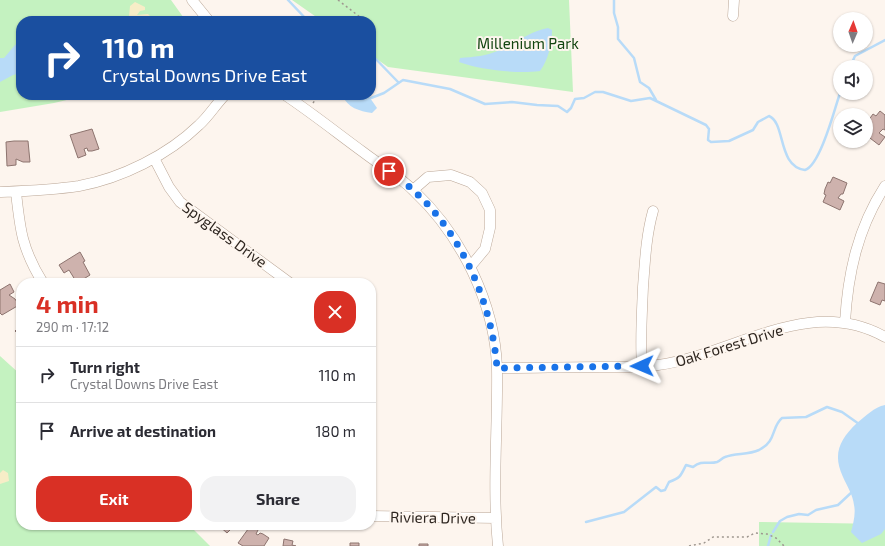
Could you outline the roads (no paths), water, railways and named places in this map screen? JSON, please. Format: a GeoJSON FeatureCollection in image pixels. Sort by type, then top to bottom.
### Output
{"type":"FeatureCollection","features":[{"type":"Feature","properties":{"kind":"street"},"geometry":{"type":"LineString","coordinates":[[192,0],[205,16]]}},
{"type":"Feature","properties":{"kind":"street"},"geometry":{"type":"LineString","coordinates":[[732,16],[734,0]]}},
{"type":"Feature","properties":{"kind":"street"},"geometry":{"type":"LineString","coordinates":[[0,192],[80,186],[107,178],[154,158],[199,125],[221,100]]}},
{"type":"Feature","properties":{"kind":"street"},"geometry":{"type":"LineString","coordinates":[[292,100],[413,190],[443,225],[470,267],[482,296],[491,326],[497,368],[496,518],[498,546]]}},
{"type":"Feature","properties":{"kind":"street","name":"Spyglass Drive"},"geometry":{"type":"LineString","coordinates":[[154,158],[169,187],[180,202],[283,278]]}},
{"type":"Feature","properties":{"kind":"street"},"geometry":{"type":"LineString","coordinates":[[413,190],[428,178],[451,175],[470,182],[482,193],[490,210],[490,228],[485,249],[470,267]]}},
{"type":"Feature","properties":{"kind":"street"},"geometry":{"type":"LineString","coordinates":[[845,322],[847,288],[859,237],[871,208],[885,186]]}},
{"type":"Feature","properties":{"kind":"street"},"geometry":{"type":"LineString","coordinates":[[16,192],[19,222],[25,249],[40,278]]}},
{"type":"Feature","properties":{"kind":"street"},"geometry":{"type":"LineString","coordinates":[[642,366],[641,328],[647,231],[653,211]]}},
{"type":"Feature","properties":{"kind":"street","name":"Oak Forest Drive"},"geometry":{"type":"LineString","coordinates":[[497,368],[642,366],[686,360],[755,336],[814,322],[845,322],[858,325],[885,337]]}},
{"type":"Feature","properties":{"kind":"street","name":"Riviera Drive"},"geometry":{"type":"LineString","coordinates":[[376,516],[496,518]]}},
{"type":"Feature","properties":{"kind":"water"},"geometry":{"type":"Polygon","coordinates":[[[548,28],[552,30],[551,41],[547,57],[540,71],[499,71],[459,62],[460,58],[490,54],[529,34],[548,28]]]}},
{"type":"Feature","properties":{"kind":"water"},"geometry":{"type":"Polygon","coordinates":[[[16,44],[16,74],[0,82],[0,58],[4,58],[16,44]]]}},
{"type":"Feature","properties":{"kind":"water"},"geometry":{"type":"Polygon","coordinates":[[[345,100],[371,100],[377,108],[372,113],[358,110],[345,100]]]}},
{"type":"Feature","properties":{"kind":"water"},"geometry":{"type":"Polygon","coordinates":[[[885,405],[885,529],[881,534],[862,543],[851,532],[855,508],[851,494],[840,469],[838,454],[842,441],[851,429],[870,412],[885,405]]]}},
{"type":"Feature","properties":{"kind":"waterway"},"geometry":{"type":"LineString","coordinates":[[288,0],[303,16]]}},
{"type":"Feature","properties":{"kind":"waterway"},"geometry":{"type":"LineString","coordinates":[[614,0],[614,13],[618,27],[618,39],[634,58],[640,82],[649,88],[656,100]]}},
{"type":"Feature","properties":{"kind":"waterway"},"geometry":{"type":"LineString","coordinates":[[853,60],[855,56],[885,40]]}},
{"type":"Feature","properties":{"kind":"waterway"},"geometry":{"type":"LineString","coordinates":[[376,59],[398,82]]}},
{"type":"Feature","properties":{"kind":"waterway"},"geometry":{"type":"LineString","coordinates":[[376,96],[384,93],[403,80],[450,89],[485,104],[512,102],[558,106],[567,112],[571,108],[575,99],[584,98],[595,92],[603,92],[631,101],[650,98],[706,125],[709,129],[708,140],[711,142],[729,141],[753,130],[758,122],[769,116],[774,120],[778,127],[790,161],[796,167],[805,170],[811,166],[821,148],[838,100]]}},
{"type":"Feature","properties":{"kind":"waterway"},"geometry":{"type":"LineString","coordinates":[[586,522],[624,512],[656,487],[661,491],[665,490],[669,482],[680,476],[686,465],[693,467],[700,463],[714,463],[724,457],[751,453],[759,450],[769,442],[776,426],[782,418],[806,417],[827,407],[842,412],[859,424]]}},
{"type":"Feature","properties":{"kind":"waterway"},"geometry":{"type":"LineString","coordinates":[[773,532],[780,521],[787,517],[799,514],[808,515],[816,510],[838,505],[852,492]]}},
{"type":"Feature","properties":{"kind":"waterway"},"geometry":{"type":"LineString","coordinates":[[768,546],[771,535]]}},
{"type":"Feature","properties":{"kind":"park label","name":"Millenium Park"},"geometry":{"type":"Point","coordinates":[528,43]}}]}
